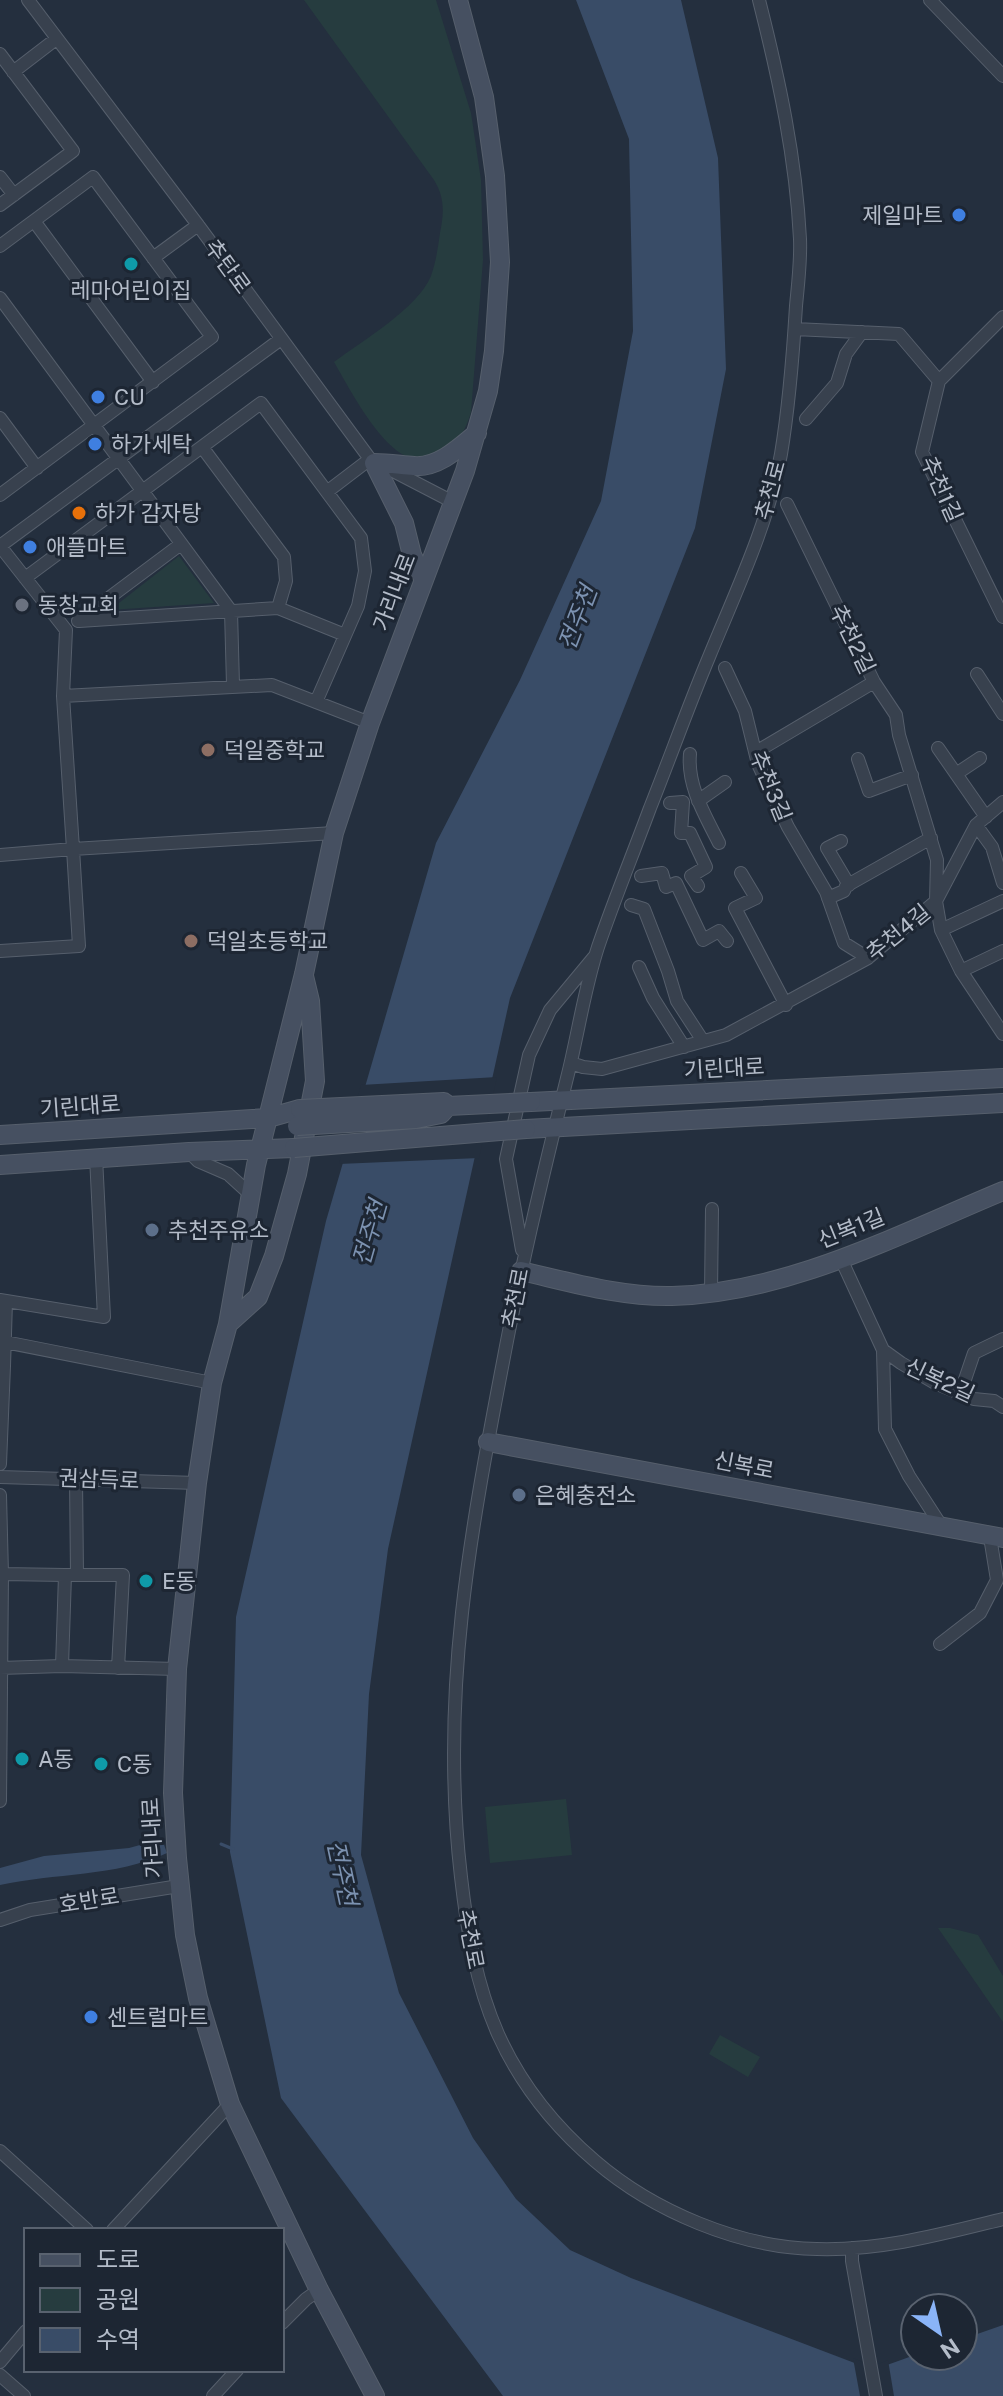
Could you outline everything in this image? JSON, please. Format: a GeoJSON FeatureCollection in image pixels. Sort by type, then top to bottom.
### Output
{"type":"FeatureCollection","features":[{"type":"Feature","properties":{"kind":"street","name":"추탄로"},"geometry":{"type":"LineString","coordinates":[[28,0],[372,461],[453,502]]}},
{"type":"Feature","properties":{"kind":"street","name":"가리내로"},"geometry":{"type":"LineString","coordinates":[[375,2396],[319,2290],[230,2104],[198,1998],[179,1886],[173,1793],[177,1669],[197,1483],[212,1383],[228,1324],[250,1194],[304,974],[334,833],[370,723],[478,432],[488,391],[500,262],[495,176],[484,97],[458,0]]}},
{"type":"Feature","properties":{"kind":"street","name":"추천로"},"geometry":{"type":"LineString","coordinates":[[759,0],[792,151],[800,245],[795,329],[781,454],[771,496],[748,564],[708,659],[596,954],[577,1065],[561,1101],[522,1263],[475,1505],[458,1640],[453,1786],[458,1848],[469,1938],[481,1986],[499,2036],[521,2078],[552,2119],[600,2166],[636,2192],[708,2227],[749,2239],[852,2254],[1003,2219]]}},
{"type":"Feature","properties":{"kind":"street"},"geometry":{"type":"LineString","coordinates":[[930,0],[1003,76]]}},
{"type":"Feature","properties":{"kind":"street"},"geometry":{"type":"LineString","coordinates":[[13,72],[56,39]]}},
{"type":"Feature","properties":{"kind":"street"},"geometry":{"type":"LineString","coordinates":[[0,54],[73,151],[0,205]]}},
{"type":"Feature","properties":{"kind":"street"},"geometry":{"type":"LineString","coordinates":[[0,177],[14,195]]}},
{"type":"Feature","properties":{"kind":"street"},"geometry":{"type":"LineString","coordinates":[[0,246],[93,177],[212,337],[0,495]]}},
{"type":"Feature","properties":{"kind":"street"},"geometry":{"type":"LineString","coordinates":[[34,221],[153,382]]}},
{"type":"Feature","properties":{"kind":"street"},"geometry":{"type":"LineString","coordinates":[[153,258],[198,225]]}},
{"type":"Feature","properties":{"kind":"street"},"geometry":{"type":"LineString","coordinates":[[0,298],[231,611],[233,685]]}},
{"type":"Feature","properties":{"kind":"street"},"geometry":{"type":"LineString","coordinates":[[795,329],[899,334],[939,381],[1003,317]]}},
{"type":"Feature","properties":{"kind":"street"},"geometry":{"type":"LineString","coordinates":[[806,419],[837,383],[846,354],[862,332]]}},
{"type":"Feature","properties":{"kind":"street"},"geometry":{"type":"LineString","coordinates":[[0,951],[79,946],[63,696],[66,630],[0,546],[281,339]]}},
{"type":"Feature","properties":{"kind":"street","name":"추천1길"},"geometry":{"type":"LineString","coordinates":[[939,381],[922,452],[1002,613]]}},
{"type":"Feature","properties":{"kind":"street"},"geometry":{"type":"LineString","coordinates":[[25,578],[261,403],[361,538],[365,571],[358,606],[316,702]]}},
{"type":"Feature","properties":{"kind":"street"},"geometry":{"type":"LineString","coordinates":[[0,418],[37,468]]}},
{"type":"Feature","properties":{"kind":"street"},"geometry":{"type":"LineString","coordinates":[[328,491],[372,461],[416,466],[439,460],[452,454],[478,432]]}},
{"type":"Feature","properties":{"kind":"street"},"geometry":{"type":"LineString","coordinates":[[202,447],[284,557],[286,581],[278,608]]}},
{"type":"Feature","properties":{"kind":"street"},"geometry":{"type":"LineString","coordinates":[[372,461],[404,523],[412,555],[424,580]]}},
{"type":"Feature","properties":{"kind":"street","name":"추천2길"},"geometry":{"type":"LineString","coordinates":[[787,504],[874,682],[896,715],[899,735],[937,860],[936,901],[941,930],[961,971],[1003,1034]]}},
{"type":"Feature","properties":{"kind":"street"},"geometry":{"type":"LineString","coordinates":[[66,630],[181,544]]}},
{"type":"Feature","properties":{"kind":"street"},"geometry":{"type":"LineString","coordinates":[[79,621],[278,608],[345,635]]}},
{"type":"Feature","properties":{"kind":"street","name":"추천3길"},"geometry":{"type":"LineString","coordinates":[[725,668],[745,711],[758,764],[788,827],[828,898],[844,943],[868,958]]}},
{"type":"Feature","properties":{"kind":"street"},"geometry":{"type":"LineString","coordinates":[[977,674],[1003,714]]}},
{"type":"Feature","properties":{"kind":"street"},"geometry":{"type":"LineString","coordinates":[[756,752],[874,682]]}},
{"type":"Feature","properties":{"kind":"street"},"geometry":{"type":"LineString","coordinates":[[63,696],[272,685],[370,723]]}},
{"type":"Feature","properties":{"kind":"street"},"geometry":{"type":"LineString","coordinates":[[938,748],[981,821],[1003,883]]}},
{"type":"Feature","properties":{"kind":"street"},"geometry":{"type":"LineString","coordinates":[[690,754],[689,767],[698,801],[719,843]]}},
{"type":"Feature","properties":{"kind":"street"},"geometry":{"type":"LineString","coordinates":[[956,774],[980,758]]}},
{"type":"Feature","properties":{"kind":"street"},"geometry":{"type":"LineString","coordinates":[[858,759],[869,791],[912,775]]}},
{"type":"Feature","properties":{"kind":"street"},"geometry":{"type":"LineString","coordinates":[[698,801],[725,782]]}},
{"type":"Feature","properties":{"kind":"street"},"geometry":{"type":"LineString","coordinates":[[670,803],[683,802],[681,833],[690,833],[706,867],[691,876],[698,886]]}},
{"type":"Feature","properties":{"kind":"street","name":"추천4길"},"geometry":{"type":"LineString","coordinates":[[577,1065],[602,1069],[726,1035],[868,958],[936,901],[981,821],[1003,802]]}},
{"type":"Feature","properties":{"kind":"street"},"geometry":{"type":"LineString","coordinates":[[0,855],[334,833]]}},
{"type":"Feature","properties":{"kind":"street"},"geometry":{"type":"LineString","coordinates":[[828,898],[931,838]]}},
{"type":"Feature","properties":{"kind":"street"},"geometry":{"type":"LineString","coordinates":[[841,841],[827,848],[849,885]]}},
{"type":"Feature","properties":{"kind":"street"},"geometry":{"type":"LineString","coordinates":[[641,876],[662,873],[666,887],[676,883],[703,940],[719,931],[727,941]]}},
{"type":"Feature","properties":{"kind":"street"},"geometry":{"type":"LineString","coordinates":[[741,873],[756,898],[735,908],[786,1005]]}},
{"type":"Feature","properties":{"kind":"street"},"geometry":{"type":"LineString","coordinates":[[941,930],[1003,901]]}},
{"type":"Feature","properties":{"kind":"street"},"geometry":{"type":"LineString","coordinates":[[631,905],[644,909],[677,1001],[703,1041]]}},
{"type":"Feature","properties":{"kind":"street"},"geometry":{"type":"LineString","coordinates":[[961,971],[1003,951]]}},
{"type":"Feature","properties":{"kind":"street","name":"추천로"},"geometry":{"type":"LineString","coordinates":[[522,1263],[506,1159],[529,1055],[550,1010],[596,954]]}},
{"type":"Feature","properties":{"kind":"street"},"geometry":{"type":"LineString","coordinates":[[639,967],[653,998],[684,1047]]}},
{"type":"Feature","properties":{"kind":"street"},"geometry":{"type":"LineString","coordinates":[[228,1324],[258,1297],[274,1256],[297,1174],[315,1081],[310,1001],[304,974]]}},
{"type":"Feature","properties":{"kind":"street","name":"기린대로"},"geometry":{"type":"LineString","coordinates":[[0,1135],[299,1117],[444,1102],[448,1106],[1003,1078]]}},
{"type":"Feature","properties":{"kind":"street"},"geometry":{"type":"LineString","coordinates":[[0,1165],[96,1157],[294,1148],[527,1129],[1003,1103]]}},
{"type":"Feature","properties":{"kind":"street","name":"기린대로"},"geometry":{"type":"LineString","coordinates":[[260,1149],[279,1127],[299,1117]]}},
{"type":"Feature","properties":{"kind":"street"},"geometry":{"type":"LineString","coordinates":[[189,1152],[198,1161],[228,1174],[250,1194]]}},
{"type":"Feature","properties":{"kind":"street"},"geometry":{"type":"LineString","coordinates":[[0,1464],[3,1300],[104,1317],[96,1157]]}},
{"type":"Feature","properties":{"kind":"street","name":"신복1길"},"geometry":{"type":"LineString","coordinates":[[522,1263],[616,1293],[669,1296],[711,1293],[783,1279],[841,1259],[1003,1191]]}},
{"type":"Feature","properties":{"kind":"street"},"geometry":{"type":"LineString","coordinates":[[711,1293],[712,1209]]}},
{"type":"Feature","properties":{"kind":"street","name":"신복2길"},"geometry":{"type":"LineString","coordinates":[[841,1259],[883,1350],[935,1383],[974,1399],[994,1401],[1003,1407]]}},
{"type":"Feature","properties":{"kind":"street"},"geometry":{"type":"LineString","coordinates":[[960,1394],[974,1353],[1003,1339]]}},
{"type":"Feature","properties":{"kind":"street"},"geometry":{"type":"LineString","coordinates":[[2,1342],[212,1383]]}},
{"type":"Feature","properties":{"kind":"street"},"geometry":{"type":"LineString","coordinates":[[883,1350],[885,1429],[909,1476],[942,1528]]}},
{"type":"Feature","properties":{"kind":"street","name":"신복로"},"geometry":{"type":"LineString","coordinates":[[488,1442],[997,1538],[997,1580],[980,1613],[940,1644]]}},
{"type":"Feature","properties":{"kind":"street","name":"권삼득로"},"geometry":{"type":"LineString","coordinates":[[0,1477],[197,1483]]}},
{"type":"Feature","properties":{"kind":"street"},"geometry":{"type":"LineString","coordinates":[[62,1666],[76,1478]]}},
{"type":"Feature","properties":{"kind":"street"},"geometry":{"type":"LineString","coordinates":[[0,1495],[0,1801]]}},
{"type":"Feature","properties":{"kind":"street"},"geometry":{"type":"LineString","coordinates":[[2,1574],[123,1575],[118,1668]]}},
{"type":"Feature","properties":{"kind":"street"},"geometry":{"type":"LineString","coordinates":[[0,1668],[177,1669]]}},
{"type":"Feature","properties":{"kind":"street","name":"호반로"},"geometry":{"type":"LineString","coordinates":[[0,1920],[30,1910],[179,1886]]}},
{"type":"Feature","properties":{"kind":"street"},"geometry":{"type":"LineString","coordinates":[[115,2228],[230,2104]]}},
{"type":"Feature","properties":{"kind":"street"},"geometry":{"type":"LineString","coordinates":[[0,2151],[85,2228]]}},
{"type":"Feature","properties":{"kind":"street"},"geometry":{"type":"LineString","coordinates":[[852,2254],[876,2396]]}},
{"type":"Feature","properties":{"kind":"street"},"geometry":{"type":"LineString","coordinates":[[284,2321],[319,2290]]}},
{"type":"Feature","properties":{"kind":"street"},"geometry":{"type":"LineString","coordinates":[[0,2362],[24,2333]]}},
{"type":"Feature","properties":{"kind":"street"},"geometry":{"type":"LineString","coordinates":[[213,2396],[235,2372]]}},
{"type":"Feature","properties":{"kind":"street"},"geometry":{"type":"LineString","coordinates":[[0,2375],[24,2396]]}},
{"type":"Feature","properties":{"kind":"green space"},"geometry":{"type":"Polygon","coordinates":[[[304,0],[436,0],[471,113],[481,180],[483,260],[471,412],[455,443],[421,459],[406,456],[381,435],[334,362],[402,312],[424,288],[437,254],[442,199],[434,180],[304,0]]]}},
{"type":"Feature","properties":{"kind":"green space"},"geometry":{"type":"Polygon","coordinates":[[[179,556],[214,603],[110,610],[179,556]]]}},
{"type":"Feature","properties":{"kind":"green space"},"geometry":{"type":"Polygon","coordinates":[[[566,1799],[572,1855],[490,1863],[485,1807],[566,1799]]]}},
{"type":"Feature","properties":{"kind":"green space"},"geometry":{"type":"Polygon","coordinates":[[[938,1928],[978,1935],[1003,1976],[1003,2022],[938,1928]]]}},
{"type":"Feature","properties":{"kind":"green space"},"geometry":{"type":"Polygon","coordinates":[[[720,2035],[760,2057],[748,2077],[709,2054],[720,2035]]]}},
{"type":"Feature","properties":{"kind":"water","name":"전주천"},"geometry":{"type":"Polygon","coordinates":[[[576,0],[681,0],[718,158],[726,369],[695,528],[510,998],[388,1549],[369,1694],[361,1855],[399,1993],[473,2138],[516,2199],[570,2250],[631,2278],[873,2370],[899,2361],[899,2372],[979,2372],[979,2333],[1003,2325],[1003,2396],[503,2396],[281,2098],[230,1852],[236,1617],[326,1221],[436,843],[520,680],[601,501],[633,331],[629,139],[576,0]]]}},
{"type":"Feature","properties":{"kind":"water"},"geometry":{"type":"Polygon","coordinates":[[[162,1839],[167,1853],[147,1861],[106,1871],[0,1885],[0,1868],[44,1856],[129,1848],[162,1839]]]}},
{"type":"Feature","properties":{"kind":"pier"},"geometry":{"type":"Polygon","coordinates":[[[497,1077],[479,1158],[339,1164],[361,1085],[497,1077]]]}},
{"type":"Feature","properties":{"kind":"pier"},"geometry":{"type":"Polygon","coordinates":[[[853,2358],[873,2366],[888,2360],[894,2396],[860,2396],[853,2358]]]}},
{"type":"Feature","properties":{"kind":"waterway"},"geometry":{"type":"LineString","coordinates":[[221,1844],[233,1849]]}},
{"type":"Feature","properties":{"kind":"place","name":"제일마트"},"geometry":{"type":"Point","coordinates":[959,215]}},
{"type":"Feature","properties":{"kind":"place","name":"레마어린이집"},"geometry":{"type":"Point","coordinates":[131,264]}},
{"type":"Feature","properties":{"kind":"place","name":"CU"},"geometry":{"type":"Point","coordinates":[98,397]}},
{"type":"Feature","properties":{"kind":"place","name":"하가세탁"},"geometry":{"type":"Point","coordinates":[95,444]}},
{"type":"Feature","properties":{"kind":"place","name":"하가 감자탕"},"geometry":{"type":"Point","coordinates":[79,513]}},
{"type":"Feature","properties":{"kind":"place","name":"애플마트"},"geometry":{"type":"Point","coordinates":[30,547]}},
{"type":"Feature","properties":{"kind":"place","name":"동창교회"},"geometry":{"type":"Point","coordinates":[22,605]}},
{"type":"Feature","properties":{"kind":"place","name":"덕일중학교"},"geometry":{"type":"Point","coordinates":[208,750]}},
{"type":"Feature","properties":{"kind":"place","name":"덕일초등학교"},"geometry":{"type":"Point","coordinates":[191,941]}},
{"type":"Feature","properties":{"kind":"place","name":"추천주유소"},"geometry":{"type":"Point","coordinates":[152,1230]}},
{"type":"Feature","properties":{"kind":"place","name":"은혜충전소"},"geometry":{"type":"Point","coordinates":[519,1495]}},
{"type":"Feature","properties":{"kind":"place","name":"E동"},"geometry":{"type":"Point","coordinates":[146,1581]}},
{"type":"Feature","properties":{"kind":"place","name":"A동"},"geometry":{"type":"Point","coordinates":[22,1759]}},
{"type":"Feature","properties":{"kind":"place","name":"C동"},"geometry":{"type":"Point","coordinates":[101,1764]}},
{"type":"Feature","properties":{"kind":"place","name":"센트럴마트"},"geometry":{"type":"Point","coordinates":[91,2017]}}]}
